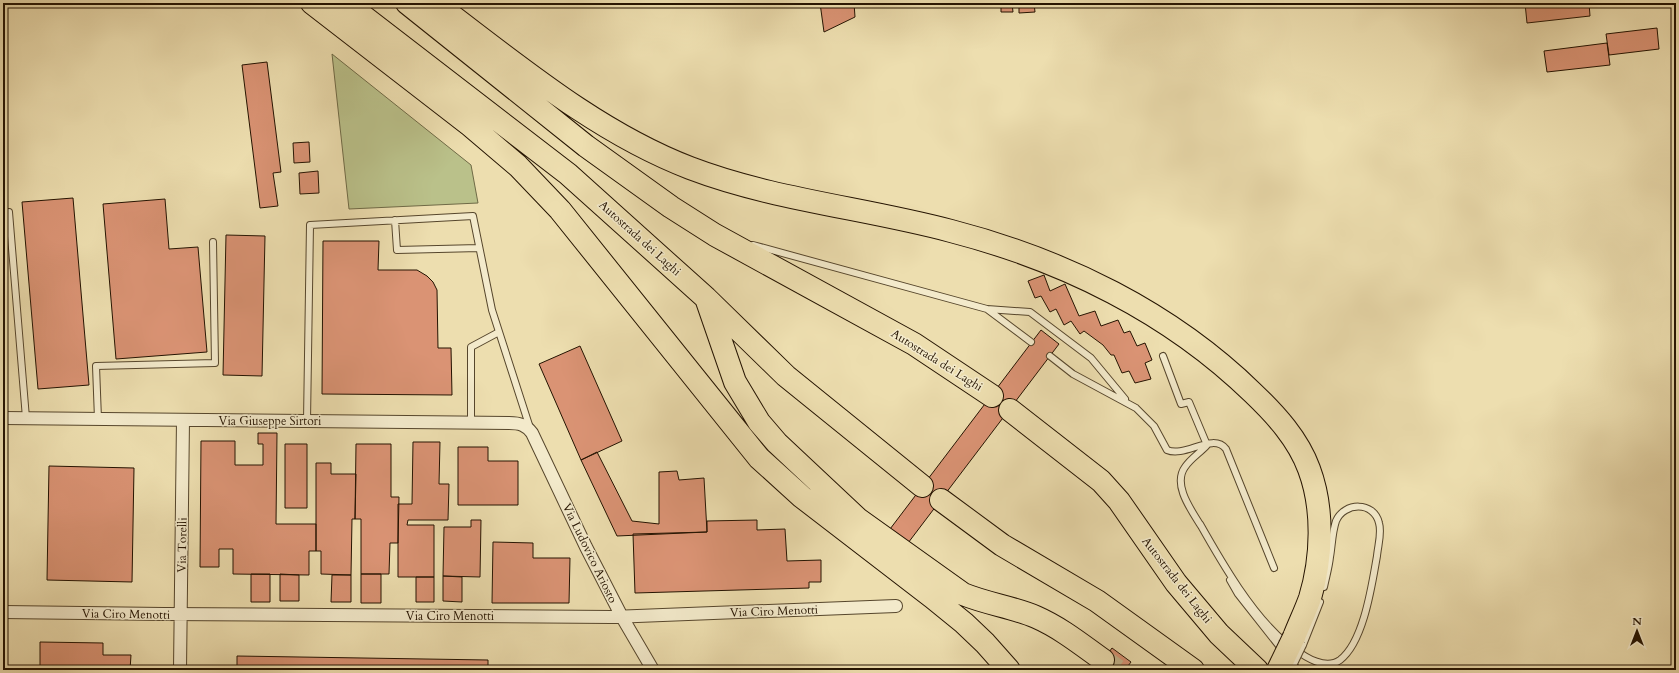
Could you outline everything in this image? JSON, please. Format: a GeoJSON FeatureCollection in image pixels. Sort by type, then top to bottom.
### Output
{"type":"FeatureCollection","features":[{"type":"Feature","properties":{"kind":"highway"},"geometry":{"type":"LineString","coordinates":[[312,3],[450,109],[500,149],[518,166],[560,210],[710,399],[759,458],[802,497],[953,614],[984,643],[1009,670]]}},
{"type":"Feature","properties":{"kind":"highway","name":"Autostrada dei Laghi"},"geometry":{"type":"LineString","coordinates":[[346,3],[568,174],[706,298],[786,376],[922,486]]}},
{"type":"Feature","properties":{"kind":"highway","name":"Autostrada dei Laghi"},"geometry":{"type":"LineString","coordinates":[[407,3],[507,84],[592,150],[671,208],[715,235],[914,344],[992,396]]}},
{"type":"Feature","properties":{"kind":"highway"},"geometry":{"type":"LineString","coordinates":[[435,3],[577,107],[616,132],[690,168],[783,195],[951,231],[1006,247],[1041,260],[1101,286],[1153,315],[1220,362],[1272,411],[1286,428],[1299,448],[1309,469],[1316,492],[1320,540],[1316,572],[1298,641],[1278,670]]}},
{"type":"Feature","properties":{"kind":"highway"},"geometry":{"type":"LineString","coordinates":[[706,298],[735,382],[759,422],[777,442],[844,507],[858,519],[963,594],[981,602],[1016,610],[1036,617],[1068,634],[1103,660]]}},
{"type":"Feature","properties":{"kind":"highway","name":"Autostrada dei Laghi"},"geometry":{"type":"LineString","coordinates":[[1010,410],[1100,481],[1119,501],[1176,583],[1219,634],[1257,670]]}},
{"type":"Feature","properties":{"kind":"highway"},"geometry":{"type":"LineString","coordinates":[[941,500],[1002,544],[1096,601],[1192,670]]}},
{"type":"Feature","properties":{"kind":"street","name":"Via Giuseppe Sirtori"},"geometry":{"type":"LineString","coordinates":[[3,418],[516,423],[528,428],[532,433]]}},
{"type":"Feature","properties":{"kind":"street","name":"Via Torelli"},"geometry":{"type":"LineString","coordinates":[[180,670],[183,420]]}},
{"type":"Feature","properties":{"kind":"street","name":"Via Ludovico Ariosto"},"geometry":{"type":"LineString","coordinates":[[532,433],[622,617],[653,670]]}},
{"type":"Feature","properties":{"kind":"street","name":"Via Ciro Menotti"},"geometry":{"type":"LineString","coordinates":[[3,612],[622,617],[896,606]]}},
{"type":"Feature","properties":{"kind":"lane"},"geometry":{"type":"LineString","coordinates":[[9,212],[26,418]]}},
{"type":"Feature","properties":{"kind":"lane"},"geometry":{"type":"LineString","coordinates":[[307,421],[310,225],[473,216],[492,310],[532,433]]}},
{"type":"Feature","properties":{"kind":"lane"},"geometry":{"type":"LineString","coordinates":[[395,220],[397,250],[480,248]]}},
{"type":"Feature","properties":{"kind":"lane"},"geometry":{"type":"LineString","coordinates":[[715,235],[987,309],[1030,312],[1091,358],[1127,402]]}},
{"type":"Feature","properties":{"kind":"lane"},"geometry":{"type":"LineString","coordinates":[[98,419],[96,366],[215,364],[213,242]]}},
{"type":"Feature","properties":{"kind":"lane"},"geometry":{"type":"LineString","coordinates":[[987,309],[1031,342]]}},
{"type":"Feature","properties":{"kind":"lane"},"geometry":{"type":"LineString","coordinates":[[471,422],[471,347],[499,332]]}},
{"type":"Feature","properties":{"kind":"lane"},"geometry":{"type":"LineString","coordinates":[[1050,356],[1073,374],[1127,402],[1144,415],[1154,426],[1167,450],[1175,452],[1216,442],[1221,444],[1226,449],[1274,568]]}},
{"type":"Feature","properties":{"kind":"lane"},"geometry":{"type":"LineString","coordinates":[[1163,356],[1181,404],[1189,402],[1207,445]]}},
{"type":"Feature","properties":{"kind":"lane"},"geometry":{"type":"LineString","coordinates":[[1207,445],[1184,468],[1180,479],[1184,495],[1238,594],[1298,670]]}},
{"type":"Feature","properties":{"kind":"lane"},"geometry":{"type":"LineString","coordinates":[[1200,524],[1217,554],[1246,597],[1272,629],[1284,640],[1308,659],[1316,662],[1328,663],[1340,660],[1352,645],[1368,604],[1380,530],[1376,516],[1366,508],[1352,506],[1344,510],[1336,520],[1322,594],[1314,619],[1298,641],[1291,670]]}},
{"type":"Feature","properties":{"kind":"green space"},"geometry":{"type":"Polygon","coordinates":[[[332,54],[471,165],[478,203],[349,209],[332,54]]]}},
{"type":"Feature","properties":{"kind":"building"},"geometry":{"type":"Polygon","coordinates":[[[820,3],[854,3],[855,17],[824,32],[820,3]]]}},
{"type":"Feature","properties":{"kind":"building"},"geometry":{"type":"Polygon","coordinates":[[[1001,3],[1012,3],[1013,12],[1001,12],[1001,3]]]}},
{"type":"Feature","properties":{"kind":"building"},"geometry":{"type":"Polygon","coordinates":[[[1019,3],[1034,3],[1035,12],[1019,13],[1019,3]]]}},
{"type":"Feature","properties":{"kind":"building"},"geometry":{"type":"Polygon","coordinates":[[[1525,3],[1589,3],[1590,16],[1527,23],[1525,3]]]}},
{"type":"Feature","properties":{"kind":"building"},"geometry":{"type":"Polygon","coordinates":[[[1657,28],[1659,49],[1609,55],[1606,34],[1657,28]]]}},
{"type":"Feature","properties":{"kind":"building"},"geometry":{"type":"Polygon","coordinates":[[[1607,43],[1610,65],[1547,72],[1544,51],[1607,43]]]}},
{"type":"Feature","properties":{"kind":"building"},"geometry":{"type":"Polygon","coordinates":[[[267,62],[281,172],[273,173],[278,206],[260,208],[242,65],[267,62]]]}},
{"type":"Feature","properties":{"kind":"building"},"geometry":{"type":"Polygon","coordinates":[[[309,142],[310,162],[294,163],[293,143],[309,142]]]}},
{"type":"Feature","properties":{"kind":"building"},"geometry":{"type":"Polygon","coordinates":[[[318,171],[319,193],[300,194],[299,173],[318,171]]]}},
{"type":"Feature","properties":{"kind":"building"},"geometry":{"type":"Polygon","coordinates":[[[73,198],[89,385],[38,389],[22,202],[73,198]]]}},
{"type":"Feature","properties":{"kind":"building"},"geometry":{"type":"Polygon","coordinates":[[[165,199],[169,249],[198,247],[207,352],[116,359],[103,204],[165,199]]]}},
{"type":"Feature","properties":{"kind":"building"},"geometry":{"type":"Polygon","coordinates":[[[226,235],[265,236],[262,376],[223,375],[226,235]]]}},
{"type":"Feature","properties":{"kind":"building"},"geometry":{"type":"Polygon","coordinates":[[[323,241],[379,241],[378,270],[417,270],[433,282],[437,290],[438,348],[451,348],[452,395],[322,394],[323,241]]]}},
{"type":"Feature","properties":{"kind":"building"},"geometry":{"type":"Polygon","coordinates":[[[1044,275],[1050,291],[1065,284],[1079,316],[1095,311],[1101,326],[1118,320],[1124,333],[1130,331],[1137,346],[1145,343],[1152,360],[1145,363],[1151,379],[1135,383],[1129,371],[1122,373],[1114,355],[1111,355],[1103,345],[1084,331],[1080,334],[1071,321],[1064,325],[1056,309],[1050,312],[1041,296],[1035,298],[1028,281],[1044,275]]]}},
{"type":"Feature","properties":{"kind":"building"},"geometry":{"type":"Polygon","coordinates":[[[1041,330],[1059,344],[905,547],[887,533],[1041,330]]]}},
{"type":"Feature","properties":{"kind":"building"},"geometry":{"type":"Polygon","coordinates":[[[580,346],[622,441],[581,460],[539,364],[580,346]]]}},
{"type":"Feature","properties":{"kind":"building"},"geometry":{"type":"Polygon","coordinates":[[[258,433],[277,433],[276,524],[316,524],[316,551],[309,551],[309,575],[233,574],[233,549],[219,549],[219,567],[200,567],[201,441],[235,441],[235,465],[263,465],[263,444],[258,444],[258,433]]]}},
{"type":"Feature","properties":{"kind":"building"},"geometry":{"type":"Polygon","coordinates":[[[413,442],[440,442],[439,484],[449,484],[448,520],[408,520],[407,525],[434,525],[434,577],[398,577],[398,504],[412,504],[413,442]]]}},
{"type":"Feature","properties":{"kind":"building"},"geometry":{"type":"Polygon","coordinates":[[[285,444],[307,444],[307,508],[285,508],[285,444]]]}},
{"type":"Feature","properties":{"kind":"building"},"geometry":{"type":"Polygon","coordinates":[[[356,444],[391,444],[391,497],[399,497],[398,543],[390,543],[389,574],[361,574],[361,519],[355,519],[356,444]]]}},
{"type":"Feature","properties":{"kind":"building"},"geometry":{"type":"Polygon","coordinates":[[[458,447],[488,447],[488,461],[518,461],[518,505],[458,505],[458,447]]]}},
{"type":"Feature","properties":{"kind":"building"},"geometry":{"type":"Polygon","coordinates":[[[597,452],[632,521],[659,524],[659,472],[677,471],[679,480],[704,478],[707,532],[617,536],[581,460],[597,452]]]}},
{"type":"Feature","properties":{"kind":"building"},"geometry":{"type":"Polygon","coordinates":[[[316,463],[331,463],[331,474],[356,474],[355,519],[352,519],[351,575],[321,574],[321,551],[316,551],[316,463]]]}},
{"type":"Feature","properties":{"kind":"building"},"geometry":{"type":"Polygon","coordinates":[[[49,466],[134,468],[132,582],[47,580],[49,466]]]}},
{"type":"Feature","properties":{"kind":"building"},"geometry":{"type":"Polygon","coordinates":[[[471,520],[481,520],[480,577],[443,576],[444,527],[471,527],[471,520]]]}},
{"type":"Feature","properties":{"kind":"building"},"geometry":{"type":"Polygon","coordinates":[[[757,520],[757,530],[785,529],[787,561],[821,560],[821,582],[809,582],[809,588],[635,593],[633,534],[707,532],[707,521],[757,520]]]}},
{"type":"Feature","properties":{"kind":"building"},"geometry":{"type":"Polygon","coordinates":[[[493,542],[533,543],[533,558],[570,558],[569,603],[492,603],[493,542]]]}},
{"type":"Feature","properties":{"kind":"building"},"geometry":{"type":"Polygon","coordinates":[[[251,574],[270,574],[270,602],[251,602],[251,574]]]}},
{"type":"Feature","properties":{"kind":"building"},"geometry":{"type":"Polygon","coordinates":[[[280,574],[299,575],[299,601],[280,601],[280,574]]]}},
{"type":"Feature","properties":{"kind":"building"},"geometry":{"type":"Polygon","coordinates":[[[361,574],[381,574],[381,603],[361,603],[361,574]]]}},
{"type":"Feature","properties":{"kind":"building"},"geometry":{"type":"Polygon","coordinates":[[[332,575],[351,575],[351,602],[331,602],[332,575]]]}},
{"type":"Feature","properties":{"kind":"building"},"geometry":{"type":"Polygon","coordinates":[[[443,576],[462,577],[462,602],[443,601],[443,576]]]}},
{"type":"Feature","properties":{"kind":"building"},"geometry":{"type":"Polygon","coordinates":[[[416,577],[434,577],[434,602],[416,602],[416,577]]]}},
{"type":"Feature","properties":{"kind":"building"},"geometry":{"type":"Polygon","coordinates":[[[40,642],[103,643],[103,655],[131,655],[130,670],[40,670],[40,642]]]}},
{"type":"Feature","properties":{"kind":"building"},"geometry":{"type":"Polygon","coordinates":[[[1112,648],[1131,662],[1125,670],[1096,670],[1112,648]]]}},
{"type":"Feature","properties":{"kind":"building"},"geometry":{"type":"Polygon","coordinates":[[[237,656],[488,660],[488,670],[237,670],[237,656]]]}},
{"type":"Feature","properties":{"kind":"tunnel"},"geometry":{"type":"LineString","coordinates":[[1103,660],[1117,670]]}}]}
